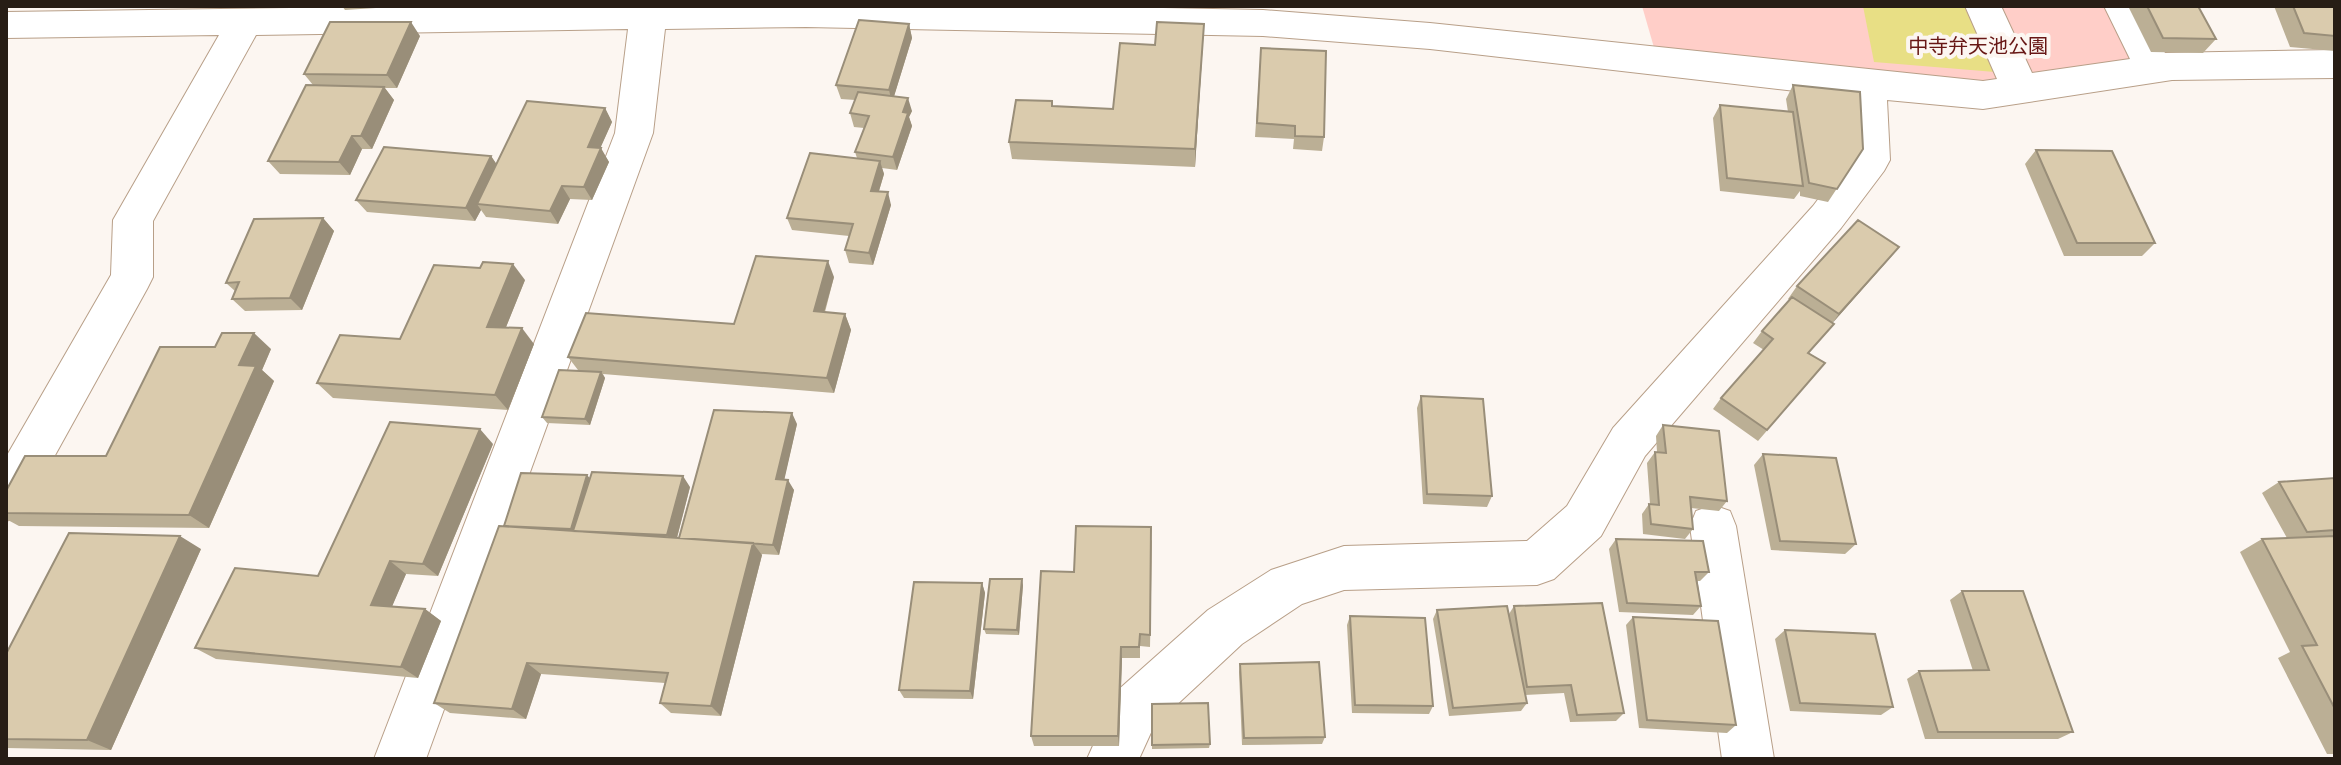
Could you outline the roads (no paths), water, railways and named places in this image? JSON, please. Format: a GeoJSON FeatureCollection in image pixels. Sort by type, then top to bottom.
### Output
{"type":"FeatureCollection","features":[{"type":"Feature","properties":{"kind":"street"},"geometry":{"type":"LineString","coordinates":[[1983,6],[2020,89]]}},
{"type":"Feature","properties":{"kind":"street"},"geometry":{"type":"LineString","coordinates":[[2122,6],[2154,69]]}},
{"type":"Feature","properties":{"kind":"street"},"geometry":{"type":"LineString","coordinates":[[6,25],[245,22],[648,10],[1263,23],[1430,36],[1983,95],[2154,69],[2335,64]]}},
{"type":"Feature","properties":{"kind":"street"},"geometry":{"type":"LineString","coordinates":[[400,759],[634,133],[648,10]]}},
{"type":"Feature","properties":{"kind":"street"},"geometry":{"type":"LineString","coordinates":[[6,500],[132,277],[133,220],[245,22]]}},
{"type":"Feature","properties":{"kind":"street"},"geometry":{"type":"LineString","coordinates":[[1113,759],[1136,708],[1225,627],[1288,586],[1344,568],[1537,563],[1584,521],[1629,442],[1827,217],[1870,160],[1867,85]]}},
{"type":"Feature","properties":{"kind":"street"},"geometry":{"type":"LineString","coordinates":[[1713,526],[1748,759]]}},
{"type":"Feature","properties":{"kind":"park label","name":"中寺弁天池公園"},"geometry":{"type":"Point","coordinates":[1978,46]}}]}
